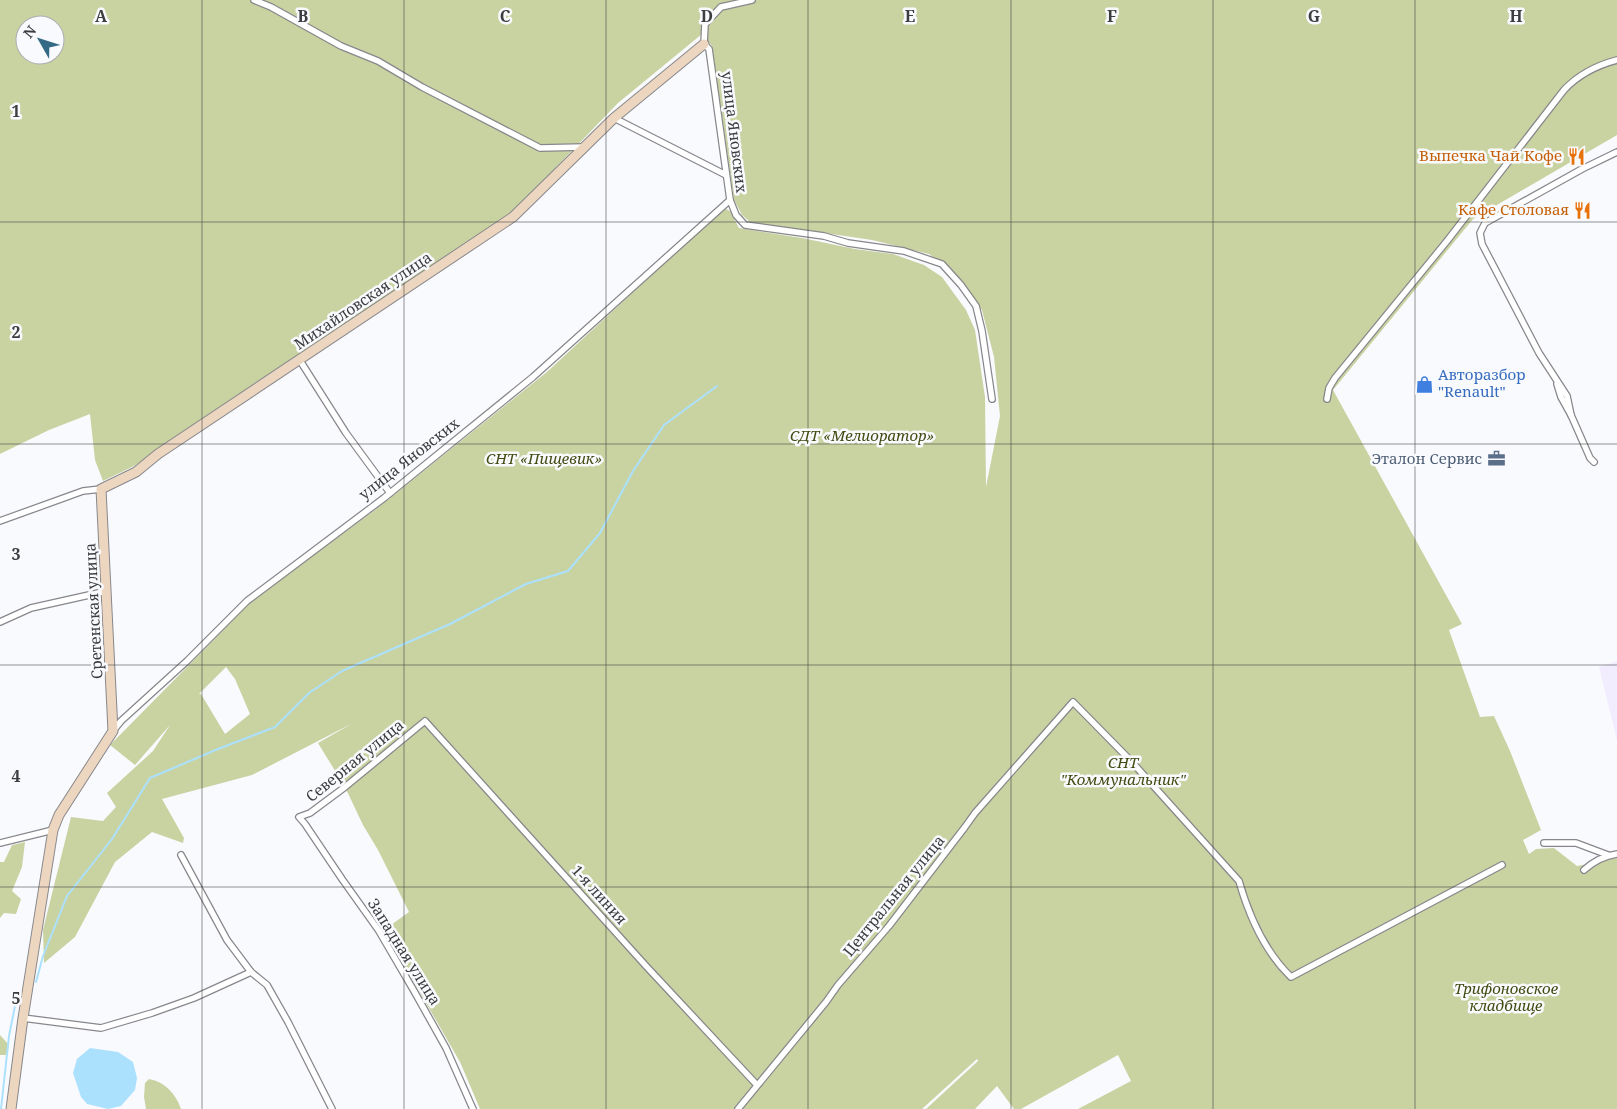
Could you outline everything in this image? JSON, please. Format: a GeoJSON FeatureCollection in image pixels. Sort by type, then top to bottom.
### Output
{"type":"FeatureCollection","features":[{"type":"Feature","properties":{"kind":"street"},"geometry":{"type":"LineString","coordinates":[[254,0],[271,7],[341,46],[378,61],[422,87],[540,148],[584,147]]}},
{"type":"Feature","properties":{"kind":"street"},"geometry":{"type":"LineString","coordinates":[[704,44],[705,24],[721,7],[752,0]]}},
{"type":"Feature","properties":{"kind":"street","name":"Михайловская улица"},"geometry":{"type":"LineString","coordinates":[[0,522],[83,491],[101,489],[136,472],[158,454],[513,218],[614,118],[704,44]]}},
{"type":"Feature","properties":{"kind":"street","name":"улица Яновских"},"geometry":{"type":"LineString","coordinates":[[11,1109],[23,1018],[53,830],[59,815],[113,731],[121,721],[187,661],[247,601],[390,493],[533,378],[730,200],[709,49],[704,44]]}},
{"type":"Feature","properties":{"kind":"street"},"geometry":{"type":"LineString","coordinates":[[1327,399],[1329,388],[1335,378],[1571,83],[1600,64],[1617,60]]}},
{"type":"Feature","properties":{"kind":"street"},"geometry":{"type":"LineString","coordinates":[[614,118],[726,175]]}},
{"type":"Feature","properties":{"kind":"street"},"geometry":{"type":"LineString","coordinates":[[1594,462],[1590,458],[1571,415],[1567,396],[1539,353],[1482,244],[1480,233],[1485,223],[1582,169],[1617,152]]}},
{"type":"Feature","properties":{"kind":"street"},"geometry":{"type":"LineString","coordinates":[[730,200],[736,215],[745,225],[824,236],[848,243],[904,251],[942,264],[961,285],[976,306],[982,331],[992,399]]}},
{"type":"Feature","properties":{"kind":"street"},"geometry":{"type":"LineString","coordinates":[[300,359],[346,433],[390,493]]}},
{"type":"Feature","properties":{"kind":"street","name":"Сретенская улица"},"geometry":{"type":"LineString","coordinates":[[101,489],[113,731]]}},
{"type":"Feature","properties":{"kind":"street"},"geometry":{"type":"LineString","coordinates":[[0,622],[31,608],[107,591]]}},
{"type":"Feature","properties":{"kind":"street","name":"Центральная улица"},"geometry":{"type":"LineString","coordinates":[[738,1109],[838,985],[889,926],[966,827],[975,812],[1073,702],[1131,761],[1239,881],[1246,905],[1259,934],[1279,966],[1291,977],[1502,865]]}},
{"type":"Feature","properties":{"kind":"street","name":"1-я линия"},"geometry":{"type":"LineString","coordinates":[[425,721],[646,966],[757,1085]]}},
{"type":"Feature","properties":{"kind":"street","name":"Северная улица"},"geometry":{"type":"LineString","coordinates":[[299,817],[310,813],[345,787],[425,721]]}},
{"type":"Feature","properties":{"kind":"street","name":"Западная улица"},"geometry":{"type":"LineString","coordinates":[[299,817],[384,939],[446,1048],[473,1109]]}},
{"type":"Feature","properties":{"kind":"street"},"geometry":{"type":"LineString","coordinates":[[0,843],[53,830]]}},
{"type":"Feature","properties":{"kind":"street"},"geometry":{"type":"LineString","coordinates":[[1544,844],[1576,843],[1608,855]]}},
{"type":"Feature","properties":{"kind":"street"},"geometry":{"type":"LineString","coordinates":[[1584,870],[1596,860],[1608,855],[1617,854]]}},
{"type":"Feature","properties":{"kind":"street"},"geometry":{"type":"LineString","coordinates":[[181,855],[227,940],[251,972],[267,985],[332,1109]]}},
{"type":"Feature","properties":{"kind":"street"},"geometry":{"type":"LineString","coordinates":[[23,1018],[101,1028],[194,998],[251,972]]}},
{"type":"Feature","properties":{"kind":"shaded area"},"geometry":{"type":"Polygon","coordinates":[[[1617,661],[1617,740],[1599,667],[1617,661]]]}},
{"type":"Feature","properties":{"kind":"green space"},"geometry":{"type":"Polygon","coordinates":[[[0,0],[1617,0],[1617,135],[1473,219],[1333,390],[1462,624],[1449,630],[1480,717],[1494,716],[1541,830],[1523,840],[1529,854],[1536,849],[1554,848],[1577,866],[1617,858],[1617,1109],[1078,1109],[1131,1081],[1118,1055],[1021,1109],[1014,1109],[997,1086],[975,1109],[926,1109],[978,1061],[977,1059],[922,1109],[480,1109],[460,1062],[384,930],[409,912],[345,787],[318,743],[353,723],[252,775],[162,799],[184,838],[183,843],[152,832],[115,862],[75,937],[44,963],[43,930],[71,817],[103,821],[116,807],[107,793],[153,751],[170,725],[135,765],[110,745],[254,599],[375,510],[548,371],[724,208],[730,211],[739,228],[893,254],[924,265],[942,277],[966,310],[975,330],[985,397],[986,487],[1000,416],[994,357],[982,310],[956,274],[929,254],[872,240],[750,222],[742,215],[734,200],[712,46],[702,34],[618,103],[514,211],[134,466],[103,481],[95,460],[90,414],[49,430],[0,454],[0,0]],[[226,667],[199,694],[201,694],[225,734],[250,714],[235,679],[226,667]]]}},
{"type":"Feature","properties":{"kind":"green space"},"geometry":{"type":"Polygon","coordinates":[[[25,842],[22,867],[12,891],[21,899],[16,914],[4,913],[0,918],[0,862],[4,862],[12,845],[25,842]]]}},
{"type":"Feature","properties":{"kind":"green space"},"geometry":{"type":"Polygon","coordinates":[[[0,1035],[9,1045],[7,1055],[0,1055],[0,1035]]]}},
{"type":"Feature","properties":{"kind":"green space"},"geometry":{"type":"Polygon","coordinates":[[[149,1079],[165,1086],[176,1098],[181,1109],[146,1109],[144,1097],[145,1083],[149,1079]]]}},
{"type":"Feature","properties":{"kind":"water"},"geometry":{"type":"Polygon","coordinates":[[[90,1048],[118,1052],[133,1062],[137,1078],[135,1090],[121,1106],[108,1109],[87,1104],[81,1097],[73,1073],[77,1059],[90,1048]]]}},
{"type":"Feature","properties":{"kind":"waterway"},"geometry":{"type":"LineString","coordinates":[[36,982],[43,956],[67,896],[112,839],[150,778],[275,727],[309,693],[342,671],[450,624],[526,584],[568,571],[600,533],[633,471],[664,425],[717,386]]}},
{"type":"Feature","properties":{"kind":"waterway"},"geometry":{"type":"LineString","coordinates":[[1,1109],[9,1036],[18,991]]}},
{"type":"Feature","properties":{"kind":"place","name":"Выпечка Чай Кофе"},"geometry":{"type":"Point","coordinates":[1576,156]}},
{"type":"Feature","properties":{"kind":"place","name":"Кафе Столовая"},"geometry":{"type":"Point","coordinates":[1583,210]}},
{"type":"Feature","properties":{"kind":"place","name":"Авторазбор \"Renault\""},"geometry":{"type":"Point","coordinates":[1424,384]}},
{"type":"Feature","properties":{"kind":"place","name":"Эталон Сервис"},"geometry":{"type":"Point","coordinates":[1496,459]}},
{"type":"Feature","properties":{"kind":"park label","name":"СДТ «Мелиоратор»"},"geometry":{"type":"Point","coordinates":[862,436]}},
{"type":"Feature","properties":{"kind":"park label","name":"СНТ «Пищевик»"},"geometry":{"type":"Point","coordinates":[544,459]}},
{"type":"Feature","properties":{"kind":"park label","name":"СНТ \"Коммунальник\""},"geometry":{"type":"Point","coordinates":[1123,772]}},
{"type":"Feature","properties":{"kind":"park label","name":"Трифоновское кладбище"},"geometry":{"type":"Point","coordinates":[1506,998]}}]}
